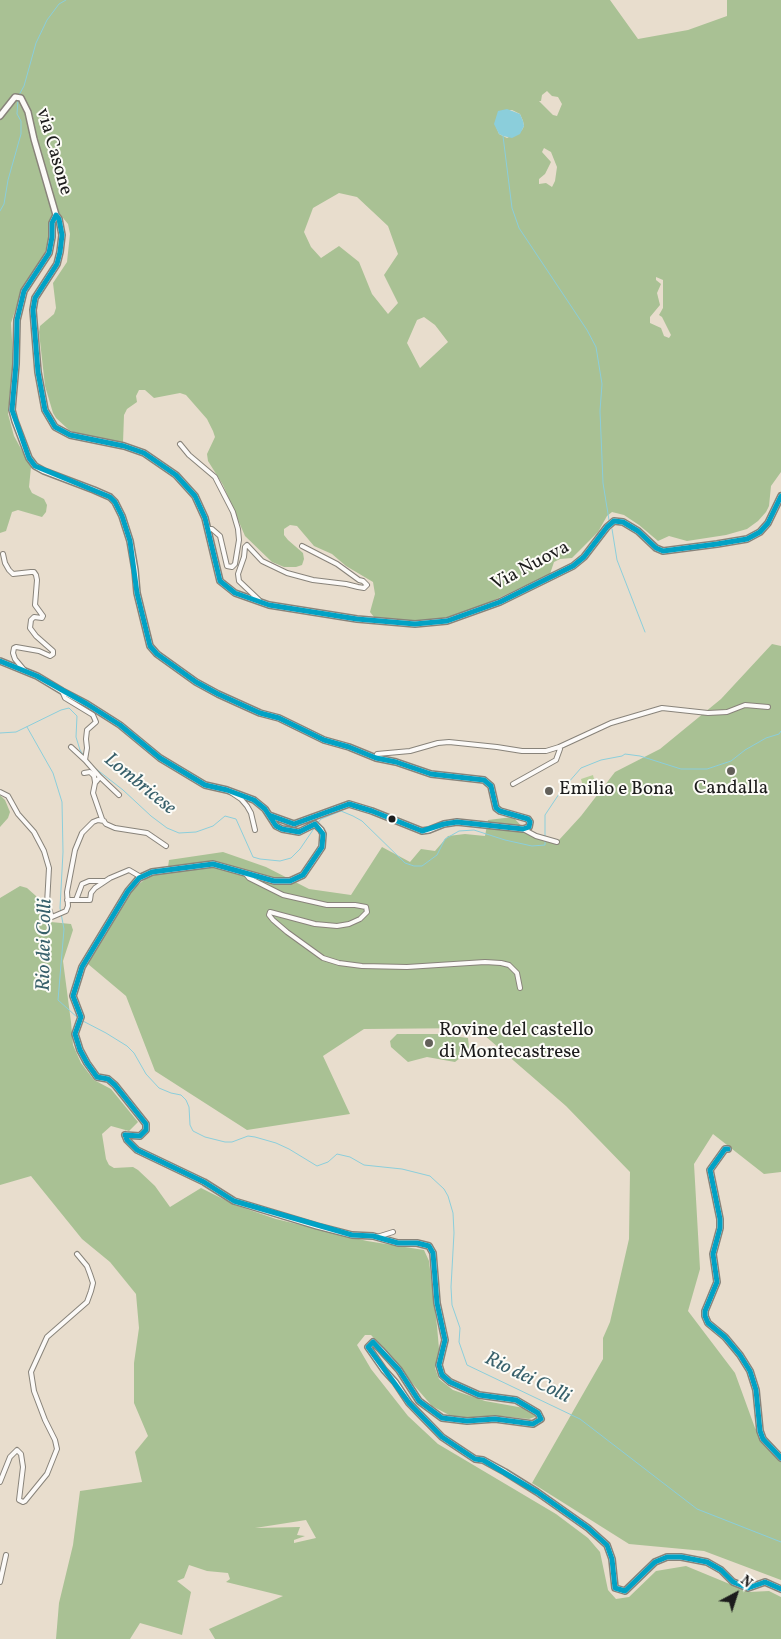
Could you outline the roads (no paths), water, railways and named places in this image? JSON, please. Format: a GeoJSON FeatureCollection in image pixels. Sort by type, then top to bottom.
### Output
{"type":"FeatureCollection","features":[{"type":"Feature","properties":{"kind":"street","name":"via Casone"},"geometry":{"type":"LineString","coordinates":[[0,116],[15,97],[21,98],[28,112],[56,215]]}},
{"type":"Feature","properties":{"kind":"street","name":"Via Nuova"},"geometry":{"type":"LineString","coordinates":[[56,215],[59,219],[62,235],[60,252],[56,264],[36,298],[33,310],[38,372],[45,410],[55,427],[70,435],[124,446],[144,453],[176,474],[195,496],[205,518],[220,581],[235,593],[265,605],[398,624],[447,621],[500,602],[573,566],[614,521],[623,522],[638,531],[656,548],[663,551],[717,544],[747,539],[760,532],[768,523],[781,496]]}},
{"type":"Feature","properties":{"kind":"street"},"geometry":{"type":"LineString","coordinates":[[56,215],[52,223],[49,253],[24,291],[17,320],[12,410],[29,458],[35,466],[110,497],[115,502],[122,516],[130,541],[136,570],[137,593],[150,646],[157,654],[196,682],[236,703],[278,718],[324,740],[431,774],[484,780],[491,786],[496,808],[500,812],[528,819],[530,822],[529,826],[523,829]]}},
{"type":"Feature","properties":{"kind":"street"},"geometry":{"type":"LineString","coordinates":[[180,444],[189,455],[215,477],[233,512],[238,528],[239,540],[235,564],[232,567],[227,566],[220,536],[212,529],[208,529]]}},
{"type":"Feature","properties":{"kind":"street"},"geometry":{"type":"LineString","coordinates":[[265,605],[239,582],[238,574],[247,544],[262,561],[287,573],[313,580],[364,588],[366,585],[337,564],[302,546]]}},
{"type":"Feature","properties":{"kind":"street"},"geometry":{"type":"LineString","coordinates":[[4,554],[3,560],[13,574],[34,572],[36,575],[35,605],[43,616],[42,618],[34,617],[30,620],[30,628],[53,651],[53,654],[50,656],[38,651],[14,648],[15,659],[25,670]]}},
{"type":"Feature","properties":{"kind":"street"},"geometry":{"type":"LineString","coordinates":[[0,661],[25,670],[87,704],[120,725],[160,758],[205,785],[227,790],[254,800],[269,815],[276,826],[286,831],[299,832],[315,824],[321,830],[322,847],[303,875],[290,881],[274,881],[213,864],[158,871],[141,876],[128,891],[82,967],[74,996],[81,1017],[76,1034],[80,1050],[91,1070],[97,1077],[108,1080],[114,1085],[146,1124],[146,1130],[140,1136],[125,1135],[127,1140],[137,1150],[197,1179],[234,1201],[317,1226],[359,1236],[377,1237],[398,1243],[429,1246],[433,1253],[437,1303],[445,1340],[439,1365],[442,1374],[450,1382],[479,1395],[516,1400],[538,1413],[541,1420],[533,1424],[495,1418],[467,1421],[442,1418],[419,1401],[399,1370],[372,1342],[368,1347],[413,1408],[447,1441],[475,1458],[483,1460],[505,1472],[537,1492],[588,1528],[607,1545],[612,1560],[615,1588],[625,1591],[654,1562],[667,1557],[681,1557],[707,1562],[721,1570],[733,1582],[748,1588],[765,1582],[781,1589]]}},
{"type":"Feature","properties":{"kind":"street"},"geometry":{"type":"LineString","coordinates":[[62,691],[64,698],[93,715],[96,722],[87,730],[85,760]]}},
{"type":"Feature","properties":{"kind":"street"},"geometry":{"type":"LineString","coordinates":[[376,758],[377,754],[410,751],[449,742],[498,747],[507,750],[546,751],[611,723],[662,708],[708,713],[727,712],[746,705],[768,707]]}},
{"type":"Feature","properties":{"kind":"street"},"geometry":{"type":"LineString","coordinates":[[71,747],[119,794]]}},
{"type":"Feature","properties":{"kind":"street"},"geometry":{"type":"LineString","coordinates":[[514,784],[556,760],[560,750],[559,747]]}},
{"type":"Feature","properties":{"kind":"street"},"geometry":{"type":"LineString","coordinates":[[84,773],[90,772],[94,776],[94,798],[104,821],[115,828],[147,833],[166,846]]}},
{"type":"Feature","properties":{"kind":"street"},"geometry":{"type":"LineString","coordinates":[[94,783],[100,777]]}},
{"type":"Feature","properties":{"kind":"street"},"geometry":{"type":"LineString","coordinates":[[227,790],[232,795],[241,799],[247,806],[251,813],[255,830]]}},
{"type":"Feature","properties":{"kind":"street"},"geometry":{"type":"LineString","coordinates":[[0,792],[8,796],[18,814],[34,832],[44,851],[49,868],[47,904],[52,916],[66,911],[77,844],[82,833],[93,822],[104,821]]}},
{"type":"Feature","properties":{"kind":"street"},"geometry":{"type":"LineString","coordinates":[[269,815],[294,824],[349,804],[422,831],[457,822],[523,829],[536,836],[557,842]]}},
{"type":"Feature","properties":{"kind":"street"},"geometry":{"type":"LineString","coordinates":[[67,900],[90,900],[91,893],[104,882],[129,870],[141,876]]}},
{"type":"Feature","properties":{"kind":"street"},"geometry":{"type":"LineString","coordinates":[[245,873],[249,878],[283,894],[327,905],[366,907],[367,912],[360,919],[349,924],[337,926],[315,924],[270,912],[269,915],[273,920],[323,958],[362,966],[407,967],[439,963],[501,963],[509,965],[518,973],[520,988]]}},
{"type":"Feature","properties":{"kind":"street"},"geometry":{"type":"LineString","coordinates":[[76,900],[78,890],[82,884],[89,881],[104,882]]}},
{"type":"Feature","properties":{"kind":"street"},"geometry":{"type":"LineString","coordinates":[[728,1149],[726,1149],[710,1170],[720,1228],[713,1254],[717,1282],[705,1311],[705,1316],[708,1323],[740,1355],[750,1371],[756,1390],[760,1431],[763,1439],[781,1458]]}},
{"type":"Feature","properties":{"kind":"street"},"geometry":{"type":"LineString","coordinates":[[377,1237],[393,1232]]}},
{"type":"Feature","properties":{"kind":"street"},"geometry":{"type":"LineString","coordinates":[[0,1482],[10,1458],[17,1450],[21,1454],[23,1467],[19,1500],[25,1501],[47,1474],[57,1449],[56,1440],[45,1420],[34,1391],[31,1372],[47,1337],[86,1302],[91,1291],[93,1283],[90,1274],[77,1254]]}},
{"type":"Feature","properties":{"kind":"street"},"geometry":{"type":"LineString","coordinates":[[0,1582],[6,1556]]}},
{"type":"Feature","properties":{"kind":"water"},"geometry":{"type":"Polygon","coordinates":[[[507,109],[520,114],[524,126],[520,134],[512,138],[499,134],[494,124],[498,111],[507,109]]]}},
{"type":"Feature","properties":{"kind":"waterway"},"geometry":{"type":"LineString","coordinates":[[19,95],[24,86],[36,43],[47,20],[59,4],[66,0]]}},
{"type":"Feature","properties":{"kind":"waterway"},"geometry":{"type":"LineString","coordinates":[[0,211],[4,204],[8,180],[21,134],[21,121],[17,114],[18,99]]}},
{"type":"Feature","properties":{"kind":"waterway"},"geometry":{"type":"LineString","coordinates":[[503,136],[512,208],[519,228],[587,330],[596,347],[602,384],[600,411],[603,483],[609,520]]}},
{"type":"Feature","properties":{"kind":"waterway"},"geometry":{"type":"LineString","coordinates":[[612,529],[617,560],[645,632]]}},
{"type":"Feature","properties":{"kind":"waterway","name":"Lombricese"},"geometry":{"type":"LineString","coordinates":[[0,733],[16,732],[69,708],[77,716],[76,737],[84,756]]}},
{"type":"Feature","properties":{"kind":"waterway","name":"Rio dei Colli"},"geometry":{"type":"LineString","coordinates":[[27,727],[53,773],[62,802],[63,852],[60,908],[64,929],[58,1000],[78,1018]]}},
{"type":"Feature","properties":{"kind":"waterway","name":"Lombricese"},"geometry":{"type":"LineString","coordinates":[[545,837],[545,815],[561,791],[581,768],[601,760],[625,754],[640,756],[681,769],[707,769],[731,761],[745,750],[766,738],[779,734],[781,731]]}},
{"type":"Feature","properties":{"kind":"waterway","name":"Lombricese"},"geometry":{"type":"LineString","coordinates":[[91,765],[123,790],[151,816],[167,828],[179,833],[196,832],[213,826],[225,816],[236,819],[253,857],[260,859],[280,861],[291,858],[300,849],[315,827]]}},
{"type":"Feature","properties":{"kind":"waterway","name":"Lombricese"},"geometry":{"type":"LineString","coordinates":[[317,824],[321,819],[341,811],[353,816],[362,821],[405,863],[414,866],[422,866],[437,855],[445,839],[459,831],[474,830],[532,846],[545,845],[545,841]]}},
{"type":"Feature","properties":{"kind":"waterway","name":"Rio dei Colli"},"geometry":{"type":"LineString","coordinates":[[81,1020],[127,1046],[134,1053],[146,1074],[159,1088],[181,1095],[189,1107],[190,1125],[193,1131],[205,1137],[225,1142],[232,1142],[248,1136],[255,1137],[289,1149],[317,1166],[328,1162],[337,1154],[350,1157],[364,1165],[402,1169],[430,1176],[444,1189],[453,1213],[452,1305],[460,1328],[459,1342],[467,1365],[580,1419],[697,1509],[781,1542]]}},
{"type":"Feature","properties":{"kind":"place","name":"Candalla"},"geometry":{"type":"Point","coordinates":[731,771]}},
{"type":"Feature","properties":{"kind":"place","name":"Emilio e Bona"},"geometry":{"type":"Point","coordinates":[549,791]}},
{"type":"Feature","properties":{"kind":"place","name":"Rovine del castello di Montecastrese"},"geometry":{"type":"Point","coordinates":[429,1043]}}]}
